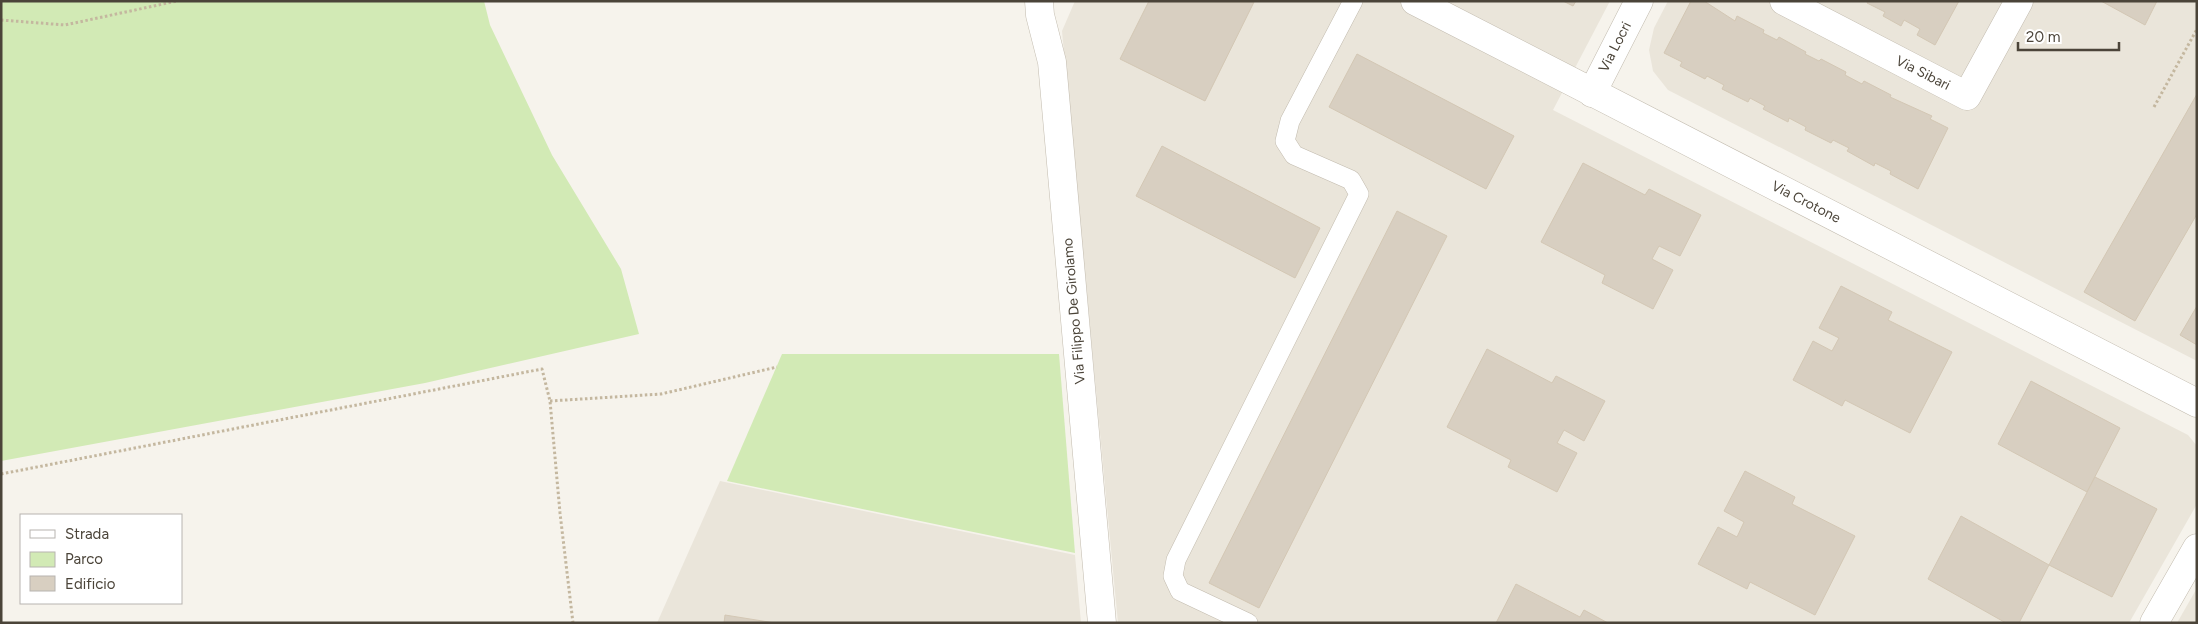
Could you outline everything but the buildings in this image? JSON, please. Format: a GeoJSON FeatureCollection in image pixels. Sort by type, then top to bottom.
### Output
{"type":"FeatureCollection","features":[{"type":"Feature","properties":{"kind":"street","name":"Via Filippo De Girolamo"},"geometry":{"type":"LineString","coordinates":[[1039,1],[1040,15],[1052,62],[1102,623]]}},
{"type":"Feature","properties":{"kind":"street","name":"Via Crotone"},"geometry":{"type":"LineString","coordinates":[[1415,1],[2197,403]]}},
{"type":"Feature","properties":{"kind":"street","name":"Via Locri"},"geometry":{"type":"LineString","coordinates":[[1592,93],[1639,1]]}},
{"type":"Feature","properties":{"kind":"street","name":"Via Sibari"},"geometry":{"type":"LineString","coordinates":[[1784,1],[1967,96],[2019,1]]}},
{"type":"Feature","properties":{"kind":"street"},"geometry":{"type":"LineString","coordinates":[[2154,623],[2197,548]]}},
{"type":"Feature","properties":{"kind":"lane"},"geometry":{"type":"LineString","coordinates":[[1248,623],[1180,590],[1173,576],[1176,560],[1359,194],[1351,180],[1294,155],[1286,141],[1290,121],[1353,1]]}},
{"type":"Feature","properties":{"kind":"path"},"geometry":{"type":"LineString","coordinates":[[1,20],[65,25],[178,1]]}},
{"type":"Feature","properties":{"kind":"path"},"geometry":{"type":"LineString","coordinates":[[2154,107],[2197,29]]}},
{"type":"Feature","properties":{"kind":"path"},"geometry":{"type":"LineString","coordinates":[[550,401],[661,394],[777,367]]}},
{"type":"Feature","properties":{"kind":"path"},"geometry":{"type":"LineString","coordinates":[[1,474],[542,369],[550,401],[560,513],[573,623]]}},
{"type":"Feature","properties":{"kind":"shaded area"},"geometry":{"type":"Polygon","coordinates":[[[1075,1],[1610,1],[1553,110],[2188,435],[2197,446],[2197,504],[2129,623],[1118,623],[1062,31],[1075,1]]]}},
{"type":"Feature","properties":{"kind":"shaded area"},"geometry":{"type":"Polygon","coordinates":[[[1668,1],[2197,1],[2197,361],[1668,90],[1653,71],[1649,50],[1654,28],[1668,1]]]}},
{"type":"Feature","properties":{"kind":"shaded area"},"geometry":{"type":"Polygon","coordinates":[[[720,481],[1075,555],[1081,623],[657,623],[720,481]]]}},
{"type":"Feature","properties":{"kind":"shaded area"},"geometry":{"type":"Polygon","coordinates":[[[2197,588],[2197,623],[2177,623],[2197,588]]]}},
{"type":"Feature","properties":{"kind":"green space"},"geometry":{"type":"Polygon","coordinates":[[[1,1],[484,1],[490,25],[552,155],[621,269],[639,334],[425,383],[1,461],[1,1]]]}},
{"type":"Feature","properties":{"kind":"green space"},"geometry":{"type":"Polygon","coordinates":[[[782,354],[1059,354],[1075,553],[727,481],[782,354]]]}}]}
